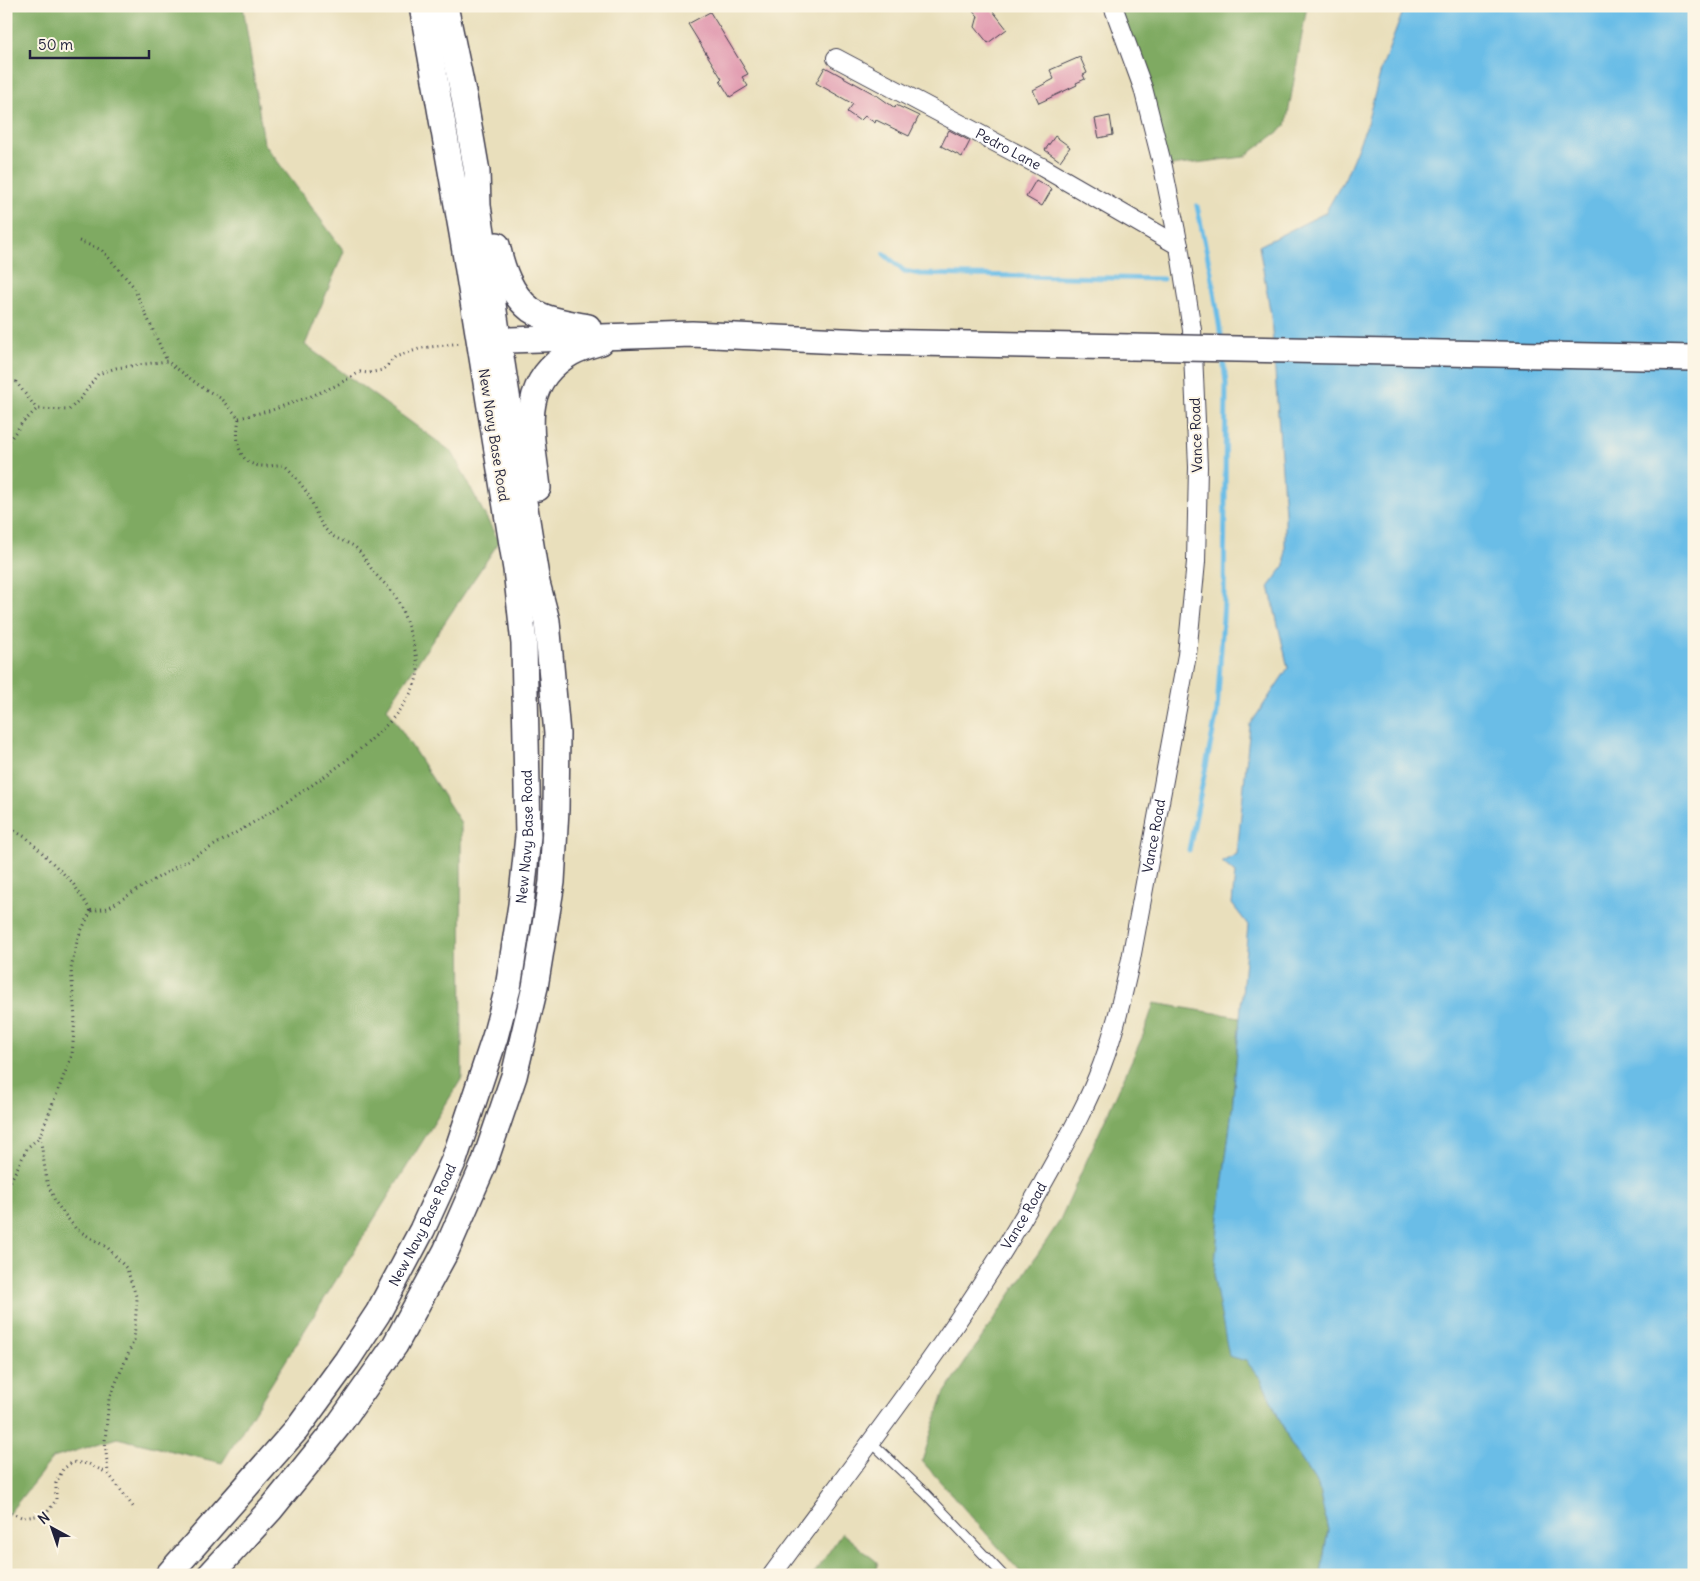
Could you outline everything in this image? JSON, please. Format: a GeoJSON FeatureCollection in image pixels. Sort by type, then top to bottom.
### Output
{"type":"FeatureCollection","features":[{"type":"Feature","properties":{"kind":"main road","name":"New Navy Base Road"},"geometry":{"type":"LineString","coordinates":[[210,1575],[277,1502],[338,1426],[395,1345],[446,1251],[484,1164],[514,1076],[535,988],[552,882],[557,734],[548,621],[537,583],[488,340],[462,233],[422,6]]}},
{"type":"Feature","properties":{"kind":"main road","name":"New Navy Base Road"},"geometry":{"type":"LineString","coordinates":[[168,1575],[296,1430],[347,1360],[378,1313],[422,1230],[454,1160],[508,988],[521,905],[528,836],[524,644],[488,340],[477,172],[445,6]]}},
{"type":"Feature","properties":{"kind":"main road"},"geometry":{"type":"LineString","coordinates":[[477,172],[487,201],[502,268],[515,292],[531,310],[554,320],[622,335]]}},
{"type":"Feature","properties":{"kind":"main road"},"geometry":{"type":"LineString","coordinates":[[488,340],[692,334],[864,342],[1694,358]]}},
{"type":"Feature","properties":{"kind":"main road"},"geometry":{"type":"LineString","coordinates":[[548,621],[549,574],[532,432],[532,401],[543,375],[556,363],[572,352],[622,335]]}},
{"type":"Feature","properties":{"kind":"street","name":"Vance Road"},"geometry":{"type":"LineString","coordinates":[[772,1575],[956,1324],[1015,1234],[1069,1137],[1098,1074],[1121,1003],[1133,949],[1187,656],[1196,562],[1198,467],[1192,330],[1179,246],[1163,168],[1143,88],[1113,6]]}},
{"type":"Feature","properties":{"kind":"street","name":"Pedro Lane"},"geometry":{"type":"LineString","coordinates":[[836,58],[1042,167],[1179,246]]}},
{"type":"Feature","properties":{"kind":"lane"},"geometry":{"type":"LineString","coordinates":[[870,1441],[925,1493],[1003,1575]]}},
{"type":"Feature","properties":{"kind":"path"},"geometry":{"type":"LineString","coordinates":[[79,241],[102,250],[133,286],[167,361],[200,386],[222,399],[238,418],[236,431],[238,448],[246,459],[256,465],[268,466],[278,464],[286,467],[296,477],[310,498],[324,529],[331,535],[356,548],[376,576],[394,594],[404,617],[418,667],[417,680],[402,706],[365,747],[292,799],[232,836],[108,908],[91,911]]}},
{"type":"Feature","properties":{"kind":"path"},"geometry":{"type":"LineString","coordinates":[[238,418],[272,410],[309,397],[336,386],[360,372],[369,373],[383,370],[395,357],[422,348],[488,340]]}},
{"type":"Feature","properties":{"kind":"path"},"geometry":{"type":"LineString","coordinates":[[6,445],[22,423],[37,409],[68,410],[81,398],[98,374],[116,368],[167,361]]}},
{"type":"Feature","properties":{"kind":"path"},"geometry":{"type":"LineString","coordinates":[[6,385],[16,382],[37,409]]}},
{"type":"Feature","properties":{"kind":"path"},"geometry":{"type":"LineString","coordinates":[[6,826],[27,838],[72,882],[91,911]]}},
{"type":"Feature","properties":{"kind":"path"},"geometry":{"type":"LineString","coordinates":[[6,1190],[28,1147],[40,1136],[72,1055],[75,1019],[71,969],[78,938],[91,911]]}},
{"type":"Feature","properties":{"kind":"path"},"geometry":{"type":"LineString","coordinates":[[40,1136],[47,1182],[56,1203],[76,1229],[108,1248],[127,1269],[137,1299],[134,1340],[109,1399],[104,1441],[108,1473]]}},
{"type":"Feature","properties":{"kind":"path"},"geometry":{"type":"LineString","coordinates":[[6,1511],[24,1518],[46,1514],[56,1500],[56,1483],[64,1469],[73,1462],[89,1464],[108,1473],[134,1508]]}},
{"type":"Feature","properties":{"kind":"green space"},"geometry":{"type":"Polygon","coordinates":[[[6,6],[243,6],[264,143],[344,251],[305,345],[452,452],[499,542],[387,708],[461,823],[462,1078],[222,1463],[117,1438],[53,1458],[6,1517],[6,6]]]}},
{"type":"Feature","properties":{"kind":"green space"},"geometry":{"type":"Polygon","coordinates":[[[1111,6],[1307,6],[1286,126],[1244,157],[1163,167],[1111,6]]]}},
{"type":"Feature","properties":{"kind":"green space"},"geometry":{"type":"Polygon","coordinates":[[[1154,1003],[1240,1017],[1232,1110],[1220,1203],[1214,1279],[1246,1361],[1261,1379],[1291,1444],[1318,1485],[1328,1530],[1321,1575],[1023,1575],[922,1461],[944,1394],[1059,1222],[1144,1033],[1154,1003]]]}},
{"type":"Feature","properties":{"kind":"green space"},"geometry":{"type":"Polygon","coordinates":[[[842,1533],[877,1562],[878,1575],[813,1575],[842,1533]]]}},
{"type":"Feature","properties":{"kind":"water"},"geometry":{"type":"Polygon","coordinates":[[[1405,6],[1694,6],[1694,1575],[1321,1575],[1328,1530],[1318,1485],[1291,1444],[1261,1379],[1246,1361],[1229,1356],[1214,1279],[1220,1203],[1232,1110],[1248,925],[1232,904],[1235,873],[1222,862],[1237,854],[1250,725],[1288,668],[1269,586],[1285,565],[1285,512],[1271,316],[1259,246],[1325,213],[1345,178],[1366,127],[1381,70],[1405,6]]]}},
{"type":"Feature","properties":{"kind":"building"},"geometry":{"type":"Polygon","coordinates":[[[969,6],[989,6],[1007,29],[988,43],[975,27],[978,16],[969,6]]]}},
{"type":"Feature","properties":{"kind":"building"},"geometry":{"type":"Polygon","coordinates":[[[710,12],[748,74],[742,77],[748,86],[730,97],[720,81],[722,79],[688,24],[710,12]]]}},
{"type":"Feature","properties":{"kind":"building"},"geometry":{"type":"Polygon","coordinates":[[[1080,57],[1087,73],[1083,75],[1085,79],[1076,83],[1077,85],[1039,103],[1033,90],[1054,79],[1050,70],[1080,57]]]}},
{"type":"Feature","properties":{"kind":"building"},"geometry":{"type":"Polygon","coordinates":[[[825,67],[878,96],[895,108],[896,105],[919,116],[909,136],[876,120],[875,123],[865,116],[860,121],[847,112],[853,104],[816,83],[825,67]]]}},
{"type":"Feature","properties":{"kind":"building"},"geometry":{"type":"Polygon","coordinates":[[[1110,116],[1113,135],[1099,138],[1095,119],[1110,116]]]}},
{"type":"Feature","properties":{"kind":"building"},"geometry":{"type":"Polygon","coordinates":[[[949,130],[970,141],[962,157],[941,146],[949,130]]]}},
{"type":"Feature","properties":{"kind":"building"},"geometry":{"type":"Polygon","coordinates":[[[1055,136],[1070,147],[1060,161],[1045,150],[1055,136]]]}},
{"type":"Feature","properties":{"kind":"building"},"geometry":{"type":"Polygon","coordinates":[[[1036,180],[1052,189],[1042,206],[1026,197],[1036,180]]]}},
{"type":"Feature","properties":{"kind":"waterway"},"geometry":{"type":"LineString","coordinates":[[1197,206],[1211,273],[1222,343]]}},
{"type":"Feature","properties":{"kind":"waterway"},"geometry":{"type":"LineString","coordinates":[[884,254],[904,271],[920,274],[1163,279]]}},
{"type":"Feature","properties":{"kind":"waterway"},"geometry":{"type":"LineString","coordinates":[[1189,850],[1217,712],[1224,602],[1226,383],[1223,357]]}}]}
